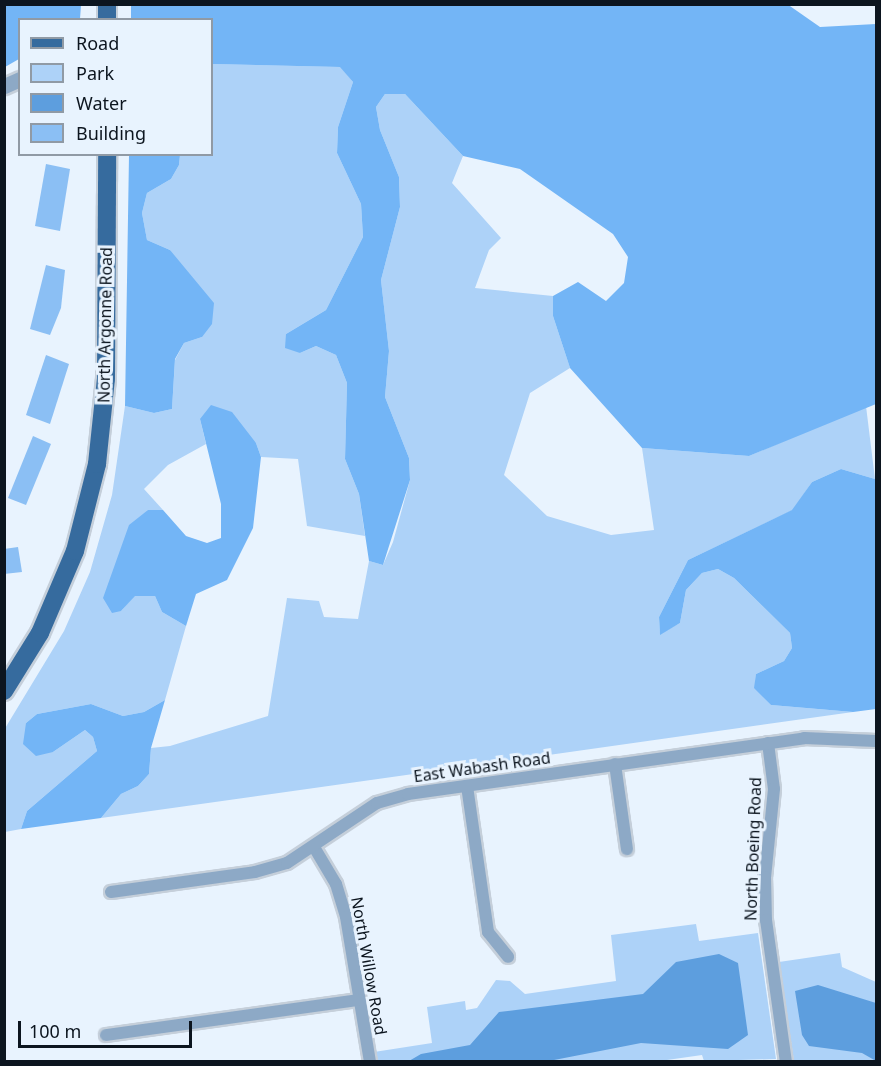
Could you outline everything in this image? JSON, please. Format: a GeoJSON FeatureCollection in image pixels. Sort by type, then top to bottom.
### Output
{"type":"FeatureCollection","features":[{"type":"Feature","properties":{"kind":"main road","name":"North Argonne Road"},"geometry":{"type":"LineString","coordinates":[[4,691],[40,633],[75,551],[97,464],[106,379],[107,156]]}},
{"type":"Feature","properties":{"kind":"street"},"geometry":{"type":"LineString","coordinates":[[4,86],[18,80]]}},
{"type":"Feature","properties":{"kind":"street","name":"East Wabash Road"},"geometry":{"type":"LineString","coordinates":[[111,892],[255,872],[287,862],[314,847],[376,803],[408,794],[768,743],[825,738],[876,741]]}},
{"type":"Feature","properties":{"kind":"street","name":"North Boeing Road"},"geometry":{"type":"LineString","coordinates":[[768,743],[774,789],[765,878],[766,920],[786,1062]]}},
{"type":"Feature","properties":{"kind":"street"},"geometry":{"type":"LineString","coordinates":[[615,765],[627,849]]}},
{"type":"Feature","properties":{"kind":"street"},"geometry":{"type":"LineString","coordinates":[[467,786],[488,932],[508,957]]}},
{"type":"Feature","properties":{"kind":"street","name":"North Willow Road"},"geometry":{"type":"LineString","coordinates":[[314,847],[336,884],[346,917],[370,1062]]}},
{"type":"Feature","properties":{"kind":"street"},"geometry":{"type":"LineString","coordinates":[[106,1035],[358,1000]]}},
{"type":"Feature","properties":{"kind":"green space"},"geometry":{"type":"Polygon","coordinates":[[[213,64],[341,67],[353,82],[338,127],[337,153],[361,204],[363,237],[326,310],[286,334],[300,353],[316,346],[336,355],[347,383],[345,459],[359,494],[365,536],[307,526],[298,459],[261,457],[256,443],[200,419],[206,444],[168,465],[144,489],[163,510],[148,510],[121,611],[135,595],[155,596],[162,612],[186,626],[165,700],[144,712],[123,716],[91,704],[37,714],[26,723],[53,752],[85,730],[93,737],[97,751],[27,811],[21,829],[5,832],[4,730],[64,631],[90,572],[112,495],[125,406],[154,413],[172,409],[175,360],[184,343],[202,337],[170,250],[147,240],[142,213],[147,193],[171,179],[179,165],[180,156],[213,156],[213,64]]]}},
{"type":"Feature","properties":{"kind":"green space"},"geometry":{"type":"Polygon","coordinates":[[[385,94],[405,94],[463,156],[452,183],[501,238],[489,250],[475,288],[553,296],[553,316],[570,368],[530,393],[504,475],[547,516],[611,535],[654,530],[642,448],[749,456],[866,406],[875,479],[841,469],[812,482],[793,510],[688,560],[659,617],[660,634],[680,623],[686,590],[702,573],[718,569],[734,578],[790,633],[792,648],[784,661],[756,674],[755,688],[771,705],[853,712],[101,818],[121,794],[138,786],[149,774],[151,748],[170,746],[268,716],[287,598],[319,601],[324,617],[358,619],[369,561],[383,565],[393,542],[410,480],[409,458],[385,397],[389,351],[381,280],[400,207],[399,177],[380,130],[376,107],[385,94]]]}},
{"type":"Feature","properties":{"kind":"green space"},"geometry":{"type":"Polygon","coordinates":[[[696,924],[699,941],[758,933],[776,1059],[704,1061],[702,1055],[653,1062],[378,1062],[374,1052],[432,1043],[427,1007],[465,1001],[466,1010],[477,1008],[496,980],[510,981],[525,994],[616,981],[611,935],[696,924]]]}},
{"type":"Feature","properties":{"kind":"green space"},"geometry":{"type":"Polygon","coordinates":[[[840,953],[842,967],[876,982],[876,1061],[794,1061],[779,962],[840,953]]]}},
{"type":"Feature","properties":{"kind":"shaded area"},"geometry":{"type":"Polygon","coordinates":[[[5,4],[81,5],[80,18],[18,18],[18,60],[5,67],[5,4]]]}},
{"type":"Feature","properties":{"kind":"shaded area"},"geometry":{"type":"Polygon","coordinates":[[[787,4],[820,27],[876,24],[876,404],[749,456],[642,448],[570,368],[553,316],[553,296],[578,282],[606,301],[624,283],[628,257],[613,234],[520,169],[463,156],[405,94],[385,94],[376,107],[380,130],[399,177],[400,207],[381,280],[389,351],[385,397],[409,458],[410,480],[383,565],[369,561],[359,494],[345,459],[347,383],[336,355],[316,346],[300,353],[285,348],[286,334],[326,310],[363,237],[361,204],[337,153],[338,127],[353,82],[340,67],[213,64],[213,18],[131,18],[131,5],[787,4]]]}},
{"type":"Feature","properties":{"kind":"shaded area"},"geometry":{"type":"Polygon","coordinates":[[[129,156],[180,156],[179,165],[171,179],[147,193],[142,213],[147,240],[170,250],[214,303],[212,324],[202,337],[184,343],[175,359],[172,409],[154,413],[125,406],[129,156]]]}},
{"type":"Feature","properties":{"kind":"shaded area"},"geometry":{"type":"Polygon","coordinates":[[[211,405],[232,412],[256,443],[261,457],[253,528],[227,580],[196,594],[186,626],[162,612],[155,596],[135,596],[121,611],[112,613],[103,598],[129,525],[148,510],[163,510],[186,536],[207,543],[221,538],[221,504],[200,419],[211,405]]]}},
{"type":"Feature","properties":{"kind":"shaded area"},"geometry":{"type":"Polygon","coordinates":[[[841,469],[875,479],[876,709],[853,712],[771,705],[754,688],[756,674],[784,661],[792,648],[790,633],[734,578],[718,569],[702,573],[686,590],[680,623],[660,635],[659,617],[688,560],[792,510],[812,482],[841,469]]]}},
{"type":"Feature","properties":{"kind":"shaded area"},"geometry":{"type":"Polygon","coordinates":[[[165,700],[151,748],[149,774],[138,786],[121,794],[101,818],[21,829],[27,811],[97,751],[93,737],[85,730],[53,752],[36,756],[23,744],[26,723],[37,714],[91,704],[123,716],[144,712],[165,700]]]}},
{"type":"Feature","properties":{"kind":"water"},"geometry":{"type":"Polygon","coordinates":[[[719,954],[738,963],[748,1035],[728,1049],[641,1043],[549,1061],[409,1061],[421,1054],[470,1045],[499,1012],[643,994],[676,962],[719,954]]]}},
{"type":"Feature","properties":{"kind":"water"},"geometry":{"type":"Polygon","coordinates":[[[818,985],[876,1003],[876,1061],[862,1053],[809,1046],[802,1035],[795,991],[818,985]]]}},
{"type":"Feature","properties":{"kind":"building"},"geometry":{"type":"Polygon","coordinates":[[[46,164],[70,169],[60,231],[35,226],[46,164]]]}},
{"type":"Feature","properties":{"kind":"building"},"geometry":{"type":"Polygon","coordinates":[[[46,265],[65,270],[61,308],[50,335],[30,329],[46,265]]]}},
{"type":"Feature","properties":{"kind":"building"},"geometry":{"type":"Polygon","coordinates":[[[46,355],[69,364],[50,424],[26,415],[46,355]]]}},
{"type":"Feature","properties":{"kind":"building"},"geometry":{"type":"Polygon","coordinates":[[[33,436],[51,444],[26,505],[8,498],[33,436]]]}},
{"type":"Feature","properties":{"kind":"building"},"geometry":{"type":"Polygon","coordinates":[[[18,547],[22,572],[4,574],[4,549],[18,547]]]}}]}
